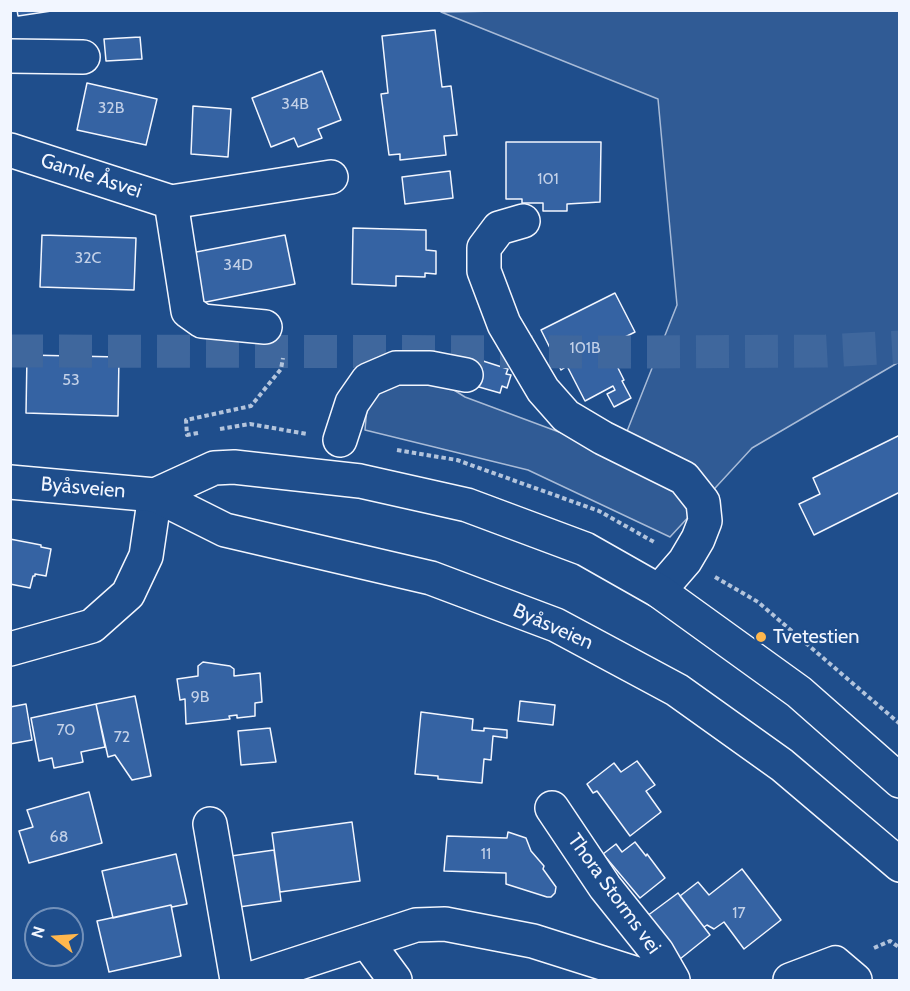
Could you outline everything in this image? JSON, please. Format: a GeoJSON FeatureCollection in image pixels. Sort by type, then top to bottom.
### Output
{"type":"FeatureCollection","features":[{"type":"Feature","properties":{"kind":"main road"},"geometry":{"type":"LineString","coordinates":[[10,56],[83,57]]}},
{"type":"Feature","properties":{"kind":"main road","name":"Gamle Åsvei"},"geometry":{"type":"LineString","coordinates":[[10,150],[171,202],[331,177]]}},
{"type":"Feature","properties":{"kind":"main road"},"geometry":{"type":"LineString","coordinates":[[171,202],[188,311],[202,321],[265,327]]}},
{"type":"Feature","properties":{"kind":"main road"},"geometry":{"type":"LineString","coordinates":[[523,221],[499,228],[484,248],[484,271],[504,324],[543,390],[567,416],[603,438],[684,478],[703,502],[705,521],[698,539],[686,561],[659,591]]}},
{"type":"Feature","properties":{"kind":"main road"},"geometry":{"type":"LineString","coordinates":[[340,440],[352,404],[368,380],[396,368],[430,368],[466,375]]}},
{"type":"Feature","properties":{"kind":"main road","name":"Byåsveien"},"geometry":{"type":"LineString","coordinates":[[155,495],[214,468],[234,467],[360,481],[467,505],[585,549],[659,591],[799,693],[900,781]]}},
{"type":"Feature","properties":{"kind":"main road","name":"Byåsveien"},"geometry":{"type":"LineString","coordinates":[[10,482],[155,495],[225,530],[431,578],[556,625],[677,690],[782,765],[900,865]]}},
{"type":"Feature","properties":{"kind":"main road"},"geometry":{"type":"LineString","coordinates":[[10,649],[92,626],[128,594],[146,556],[155,495]]}},
{"type":"Feature","properties":{"kind":"main road","name":"Thora Storms vei"},"geometry":{"type":"LineString","coordinates":[[552,808],[605,887],[657,952],[673,981]]}},
{"type":"Feature","properties":{"kind":"main road"},"geometry":{"type":"LineString","coordinates":[[210,824],[237,981]]}},
{"type":"Feature","properties":{"kind":"main road","name":"Thora Storms vei"},"geometry":{"type":"LineString","coordinates":[[247,981],[416,926],[445,924],[533,941],[656,981]]}},
{"type":"Feature","properties":{"kind":"main road"},"geometry":{"type":"LineString","coordinates":[[367,942],[395,981]]}},
{"type":"Feature","properties":{"kind":"main road"},"geometry":{"type":"LineString","coordinates":[[790,981],[845,972]]}},
{"type":"Feature","properties":{"kind":"path"},"geometry":{"type":"LineString","coordinates":[[187,435],[186,420],[251,406],[281,369],[284,347],[265,327]]}},
{"type":"Feature","properties":{"kind":"shaded area"},"geometry":{"type":"Polygon","coordinates":[[[899,11],[899,362],[752,448],[670,537],[528,470],[365,430],[367,407],[376,387],[432,376],[465,397],[618,454],[677,305],[658,99],[441,12],[899,11]]]}},
{"type":"Feature","properties":{"kind":"building"},"geometry":{"type":"Polygon","coordinates":[[[17,10],[58,10],[18,16],[17,10]]]}},
{"type":"Feature","properties":{"kind":"building"},"geometry":{"type":"Polygon","coordinates":[[[435,30],[442,87],[451,86],[457,135],[444,136],[446,155],[400,160],[400,154],[389,155],[381,94],[388,93],[382,36],[435,30]]]}},
{"type":"Feature","properties":{"kind":"building"},"geometry":{"type":"Polygon","coordinates":[[[140,37],[142,59],[106,61],[104,39],[140,37]]]}},
{"type":"Feature","properties":{"kind":"building"},"geometry":{"type":"Polygon","coordinates":[[[322,71],[341,120],[318,129],[322,138],[298,147],[294,138],[271,147],[252,98],[322,71]]]}},
{"type":"Feature","properties":{"kind":"building"},"geometry":{"type":"Polygon","coordinates":[[[87,83],[157,99],[146,145],[77,130],[87,83]]]}},
{"type":"Feature","properties":{"kind":"building"},"geometry":{"type":"Polygon","coordinates":[[[193,106],[231,109],[228,157],[191,154],[193,106]]]}},
{"type":"Feature","properties":{"kind":"building"},"geometry":{"type":"Polygon","coordinates":[[[506,142],[601,142],[600,202],[567,204],[567,211],[543,211],[543,203],[522,203],[522,199],[506,199],[506,142]]]}},
{"type":"Feature","properties":{"kind":"building"},"geometry":{"type":"Polygon","coordinates":[[[450,171],[453,198],[405,204],[402,177],[450,171]]]}},
{"type":"Feature","properties":{"kind":"building"},"geometry":{"type":"Polygon","coordinates":[[[353,228],[426,230],[426,250],[436,251],[436,274],[425,273],[425,277],[396,276],[396,286],[352,284],[353,228]]]}},
{"type":"Feature","properties":{"kind":"building"},"geometry":{"type":"Polygon","coordinates":[[[42,235],[136,238],[134,290],[40,287],[42,235]]]}},
{"type":"Feature","properties":{"kind":"building"},"geometry":{"type":"Polygon","coordinates":[[[285,235],[295,284],[201,303],[191,253],[285,235]]]}},
{"type":"Feature","properties":{"kind":"building"},"geometry":{"type":"Polygon","coordinates":[[[615,293],[635,332],[607,346],[631,398],[614,407],[607,394],[615,390],[613,386],[585,401],[567,366],[561,370],[541,330],[615,293]]]}},
{"type":"Feature","properties":{"kind":"building"},"geometry":{"type":"Polygon","coordinates":[[[27,355],[119,357],[118,416],[26,413],[27,355]]]}},
{"type":"Feature","properties":{"kind":"building"},"geometry":{"type":"Polygon","coordinates":[[[480,360],[508,369],[506,374],[511,375],[507,388],[502,386],[500,393],[472,385],[480,360]]]}},
{"type":"Feature","properties":{"kind":"building"},"geometry":{"type":"Polygon","coordinates":[[[900,435],[900,492],[814,535],[799,504],[820,494],[813,478],[900,435]]]}},
{"type":"Feature","properties":{"kind":"building"},"geometry":{"type":"Polygon","coordinates":[[[10,539],[51,549],[46,576],[35,574],[30,588],[10,584],[10,539]]]}},
{"type":"Feature","properties":{"kind":"building"},"geometry":{"type":"Polygon","coordinates":[[[203,662],[230,666],[234,669],[234,676],[260,673],[262,702],[255,703],[255,716],[237,718],[237,715],[229,716],[230,719],[186,724],[185,699],[180,700],[177,679],[198,676],[198,666],[203,662]]]}},
{"type":"Feature","properties":{"kind":"building"},"geometry":{"type":"Polygon","coordinates":[[[135,696],[151,776],[132,780],[115,755],[108,757],[96,704],[135,696]]]}},
{"type":"Feature","properties":{"kind":"building"},"geometry":{"type":"Polygon","coordinates":[[[520,701],[555,705],[553,725],[518,721],[520,701]]]}},
{"type":"Feature","properties":{"kind":"building"},"geometry":{"type":"Polygon","coordinates":[[[26,704],[32,740],[10,744],[10,707],[26,704]]]}},
{"type":"Feature","properties":{"kind":"building"},"geometry":{"type":"Polygon","coordinates":[[[96,704],[105,747],[81,752],[83,762],[54,768],[52,758],[39,761],[31,718],[96,704]]]}},
{"type":"Feature","properties":{"kind":"building"},"geometry":{"type":"Polygon","coordinates":[[[421,712],[473,719],[472,730],[484,731],[484,728],[507,730],[507,738],[493,736],[491,760],[484,759],[482,783],[438,779],[438,776],[415,774],[421,712]]]}},
{"type":"Feature","properties":{"kind":"building"},"geometry":{"type":"Polygon","coordinates":[[[270,728],[276,762],[241,765],[238,731],[270,728]]]}},
{"type":"Feature","properties":{"kind":"building"},"geometry":{"type":"Polygon","coordinates":[[[637,761],[655,785],[646,791],[661,812],[630,836],[597,791],[593,793],[587,784],[614,763],[621,772],[637,761]]]}},
{"type":"Feature","properties":{"kind":"building"},"geometry":{"type":"Polygon","coordinates":[[[89,792],[102,843],[29,863],[19,831],[33,827],[27,810],[89,792]]]}},
{"type":"Feature","properties":{"kind":"building"},"geometry":{"type":"Polygon","coordinates":[[[352,822],[360,881],[280,892],[272,833],[352,822]]]}},
{"type":"Feature","properties":{"kind":"building"},"geometry":{"type":"Polygon","coordinates":[[[508,832],[526,838],[531,851],[544,866],[543,869],[556,887],[551,897],[506,884],[506,873],[444,871],[447,836],[507,838],[508,832]]]}},
{"type":"Feature","properties":{"kind":"building"},"geometry":{"type":"Polygon","coordinates":[[[635,842],[665,878],[640,898],[603,854],[616,844],[622,852],[635,842]]]}},
{"type":"Feature","properties":{"kind":"building"},"geometry":{"type":"Polygon","coordinates":[[[274,850],[281,901],[239,907],[231,856],[274,850]]]}},
{"type":"Feature","properties":{"kind":"building"},"geometry":{"type":"Polygon","coordinates":[[[176,854],[187,904],[172,907],[171,905],[113,918],[102,871],[176,854]]]}},
{"type":"Feature","properties":{"kind":"building"},"geometry":{"type":"Polygon","coordinates":[[[742,869],[781,920],[744,949],[724,922],[714,929],[707,925],[704,927],[680,896],[698,882],[709,895],[742,869]]]}},
{"type":"Feature","properties":{"kind":"building"},"geometry":{"type":"Polygon","coordinates":[[[678,893],[710,935],[680,959],[647,916],[678,893]]]}},
{"type":"Feature","properties":{"kind":"building"},"geometry":{"type":"Polygon","coordinates":[[[171,905],[181,956],[109,972],[97,921],[171,905]]]}},
{"type":"Feature","properties":{"kind":"tunnel"},"geometry":{"type":"LineString","coordinates":[[10,351],[647,352],[826,351],[900,347]]}},
{"type":"Feature","properties":{"kind":"place","name":"Tvetestien"},"geometry":{"type":"Point","coordinates":[761,637]}}]}
